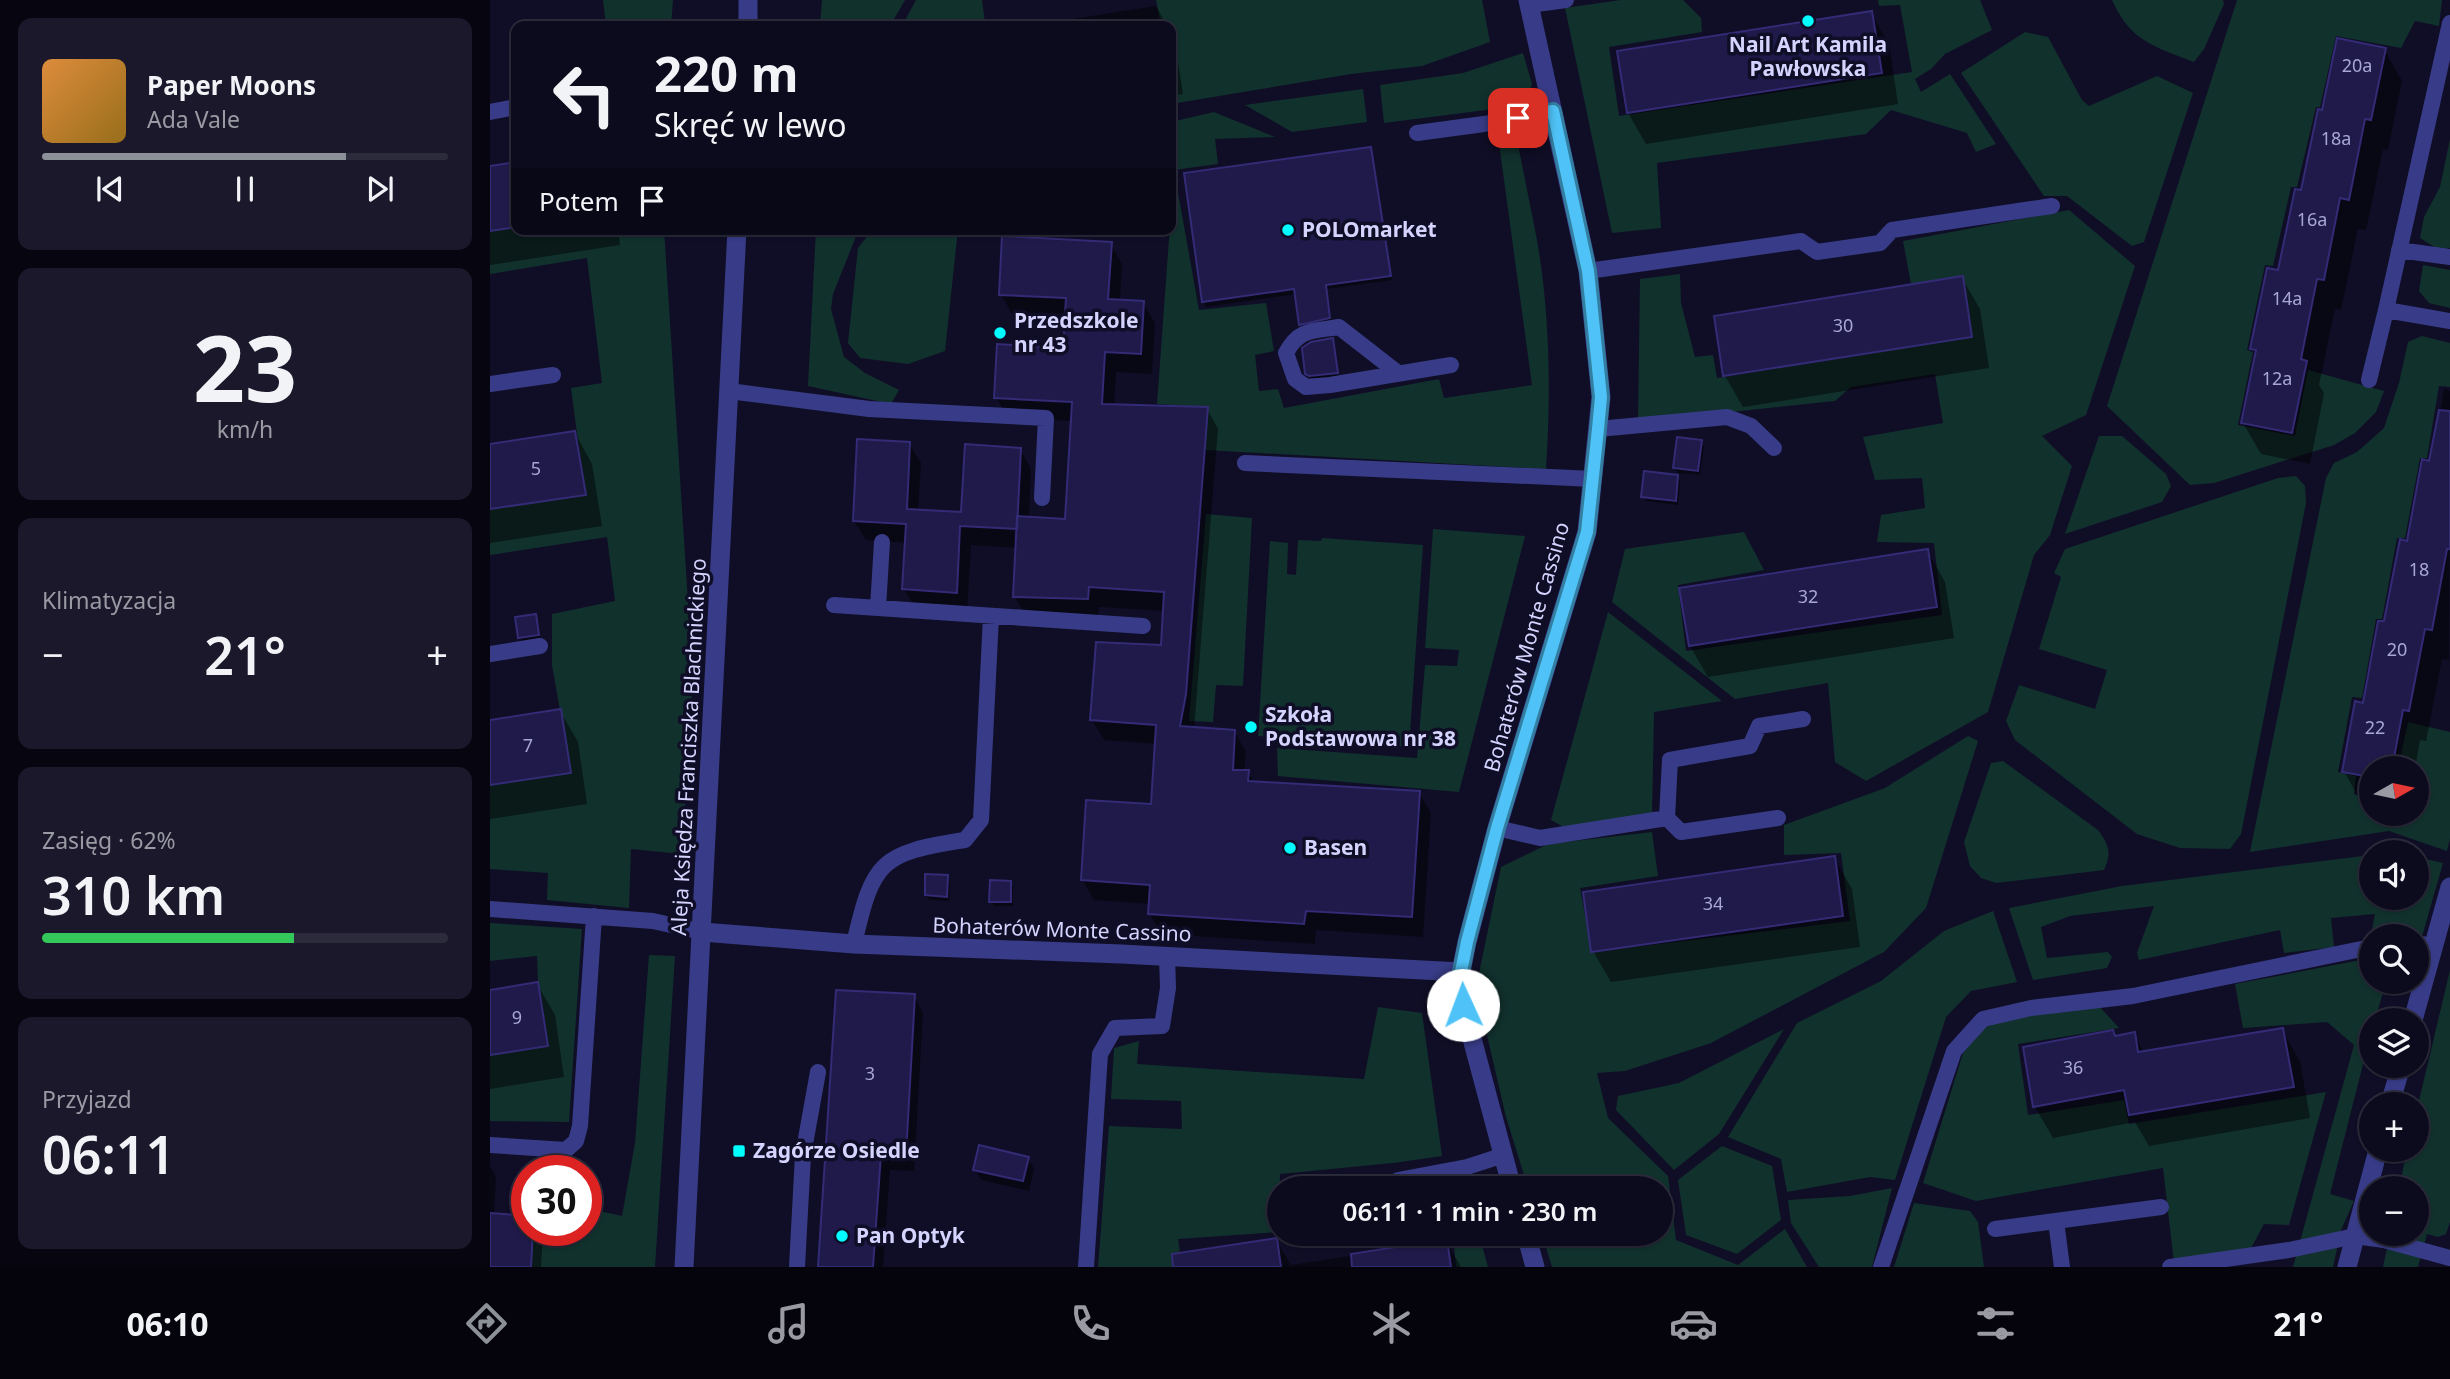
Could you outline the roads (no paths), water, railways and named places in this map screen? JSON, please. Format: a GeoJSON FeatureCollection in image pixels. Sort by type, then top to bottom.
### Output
{"type":"FeatureCollection","features":[{"type":"Feature","properties":{"kind":"street"},"geometry":{"type":"LineString","coordinates":[[748,0],[748,21]]}},
{"type":"Feature","properties":{"kind":"street","name":"Bohaterów Monte Cassino"},"geometry":{"type":"LineString","coordinates":[[1509,1176],[1463,1005],[1461,972],[1497,828],[1587,532],[1601,397],[1588,271],[1528,3]]}},
{"type":"Feature","properties":{"kind":"street","name":"Aleja Księdza Franciszka Blachnickiego"},"geometry":{"type":"LineString","coordinates":[[684,1267],[737,235]]}},
{"type":"Feature","properties":{"kind":"street"},"geometry":{"type":"LineString","coordinates":[[2429,935],[2450,887]]}},
{"type":"Feature","properties":{"kind":"street","name":"Bohaterów Monte Cassino"},"geometry":{"type":"LineString","coordinates":[[702,932],[854,944],[1167,956],[1461,972]]}},
{"type":"Feature","properties":{"kind":"street"},"geometry":{"type":"LineString","coordinates":[[2347,1267],[2375,1162]]}},
{"type":"Feature","properties":{"kind":"street"},"geometry":{"type":"LineString","coordinates":[[1529,1246],[1535,1267]]}},
{"type":"Feature","properties":{"kind":"lane"},"geometry":{"type":"LineString","coordinates":[[1528,3],[1566,0]]}},
{"type":"Feature","properties":{"kind":"lane"},"geometry":{"type":"LineString","coordinates":[[2369,380],[2450,23]]}},
{"type":"Feature","properties":{"kind":"lane"},"geometry":{"type":"LineString","coordinates":[[490,112],[511,108]]}},
{"type":"Feature","properties":{"kind":"lane"},"geometry":{"type":"LineString","coordinates":[[1417,133],[1553,111]]}},
{"type":"Feature","properties":{"kind":"lane"},"geometry":{"type":"LineString","coordinates":[[1588,271],[1801,241],[1817,252],[1880,243],[1892,230],[2052,206]]}},
{"type":"Feature","properties":{"kind":"lane"},"geometry":{"type":"LineString","coordinates":[[2399,250],[2450,257]]}},
{"type":"Feature","properties":{"kind":"lane"},"geometry":{"type":"LineString","coordinates":[[2386,310],[2450,321]]}},
{"type":"Feature","properties":{"kind":"lane"},"geometry":{"type":"LineString","coordinates":[[1398,373],[1339,327],[1302,333],[1292,341],[1286,353],[1295,379],[1306,387],[1451,365]]}},
{"type":"Feature","properties":{"kind":"lane"},"geometry":{"type":"LineString","coordinates":[[490,384],[553,375]]}},
{"type":"Feature","properties":{"kind":"lane"},"geometry":{"type":"LineString","coordinates":[[729,391],[869,409],[1046,418],[1042,498]]}},
{"type":"Feature","properties":{"kind":"lane"},"geometry":{"type":"LineString","coordinates":[[1598,429],[1727,416],[1751,426],[1774,448]]}},
{"type":"Feature","properties":{"kind":"lane"},"geometry":{"type":"LineString","coordinates":[[1245,463],[1593,479]]}},
{"type":"Feature","properties":{"kind":"lane"},"geometry":{"type":"LineString","coordinates":[[878,608],[882,542]]}},
{"type":"Feature","properties":{"kind":"lane"},"geometry":{"type":"LineString","coordinates":[[834,605],[1143,626]]}},
{"type":"Feature","properties":{"kind":"lane"},"geometry":{"type":"LineString","coordinates":[[854,944],[865,898],[876,873],[893,858],[932,845],[965,840],[981,820],[991,616]]}},
{"type":"Feature","properties":{"kind":"lane"},"geometry":{"type":"LineString","coordinates":[[490,654],[541,646]]}},
{"type":"Feature","properties":{"kind":"lane"},"geometry":{"type":"LineString","coordinates":[[1778,818],[1681,832],[1667,818],[1670,760],[1750,746],[1759,726],[1803,719]]}},
{"type":"Feature","properties":{"kind":"lane"},"geometry":{"type":"LineString","coordinates":[[1497,828],[1540,838],[1667,818]]}},
{"type":"Feature","properties":{"kind":"lane"},"geometry":{"type":"LineString","coordinates":[[490,909],[653,920],[702,932]]}},
{"type":"Feature","properties":{"kind":"lane"},"geometry":{"type":"LineString","coordinates":[[490,1144],[566,1150],[576,1141],[580,1126],[594,916]]}},
{"type":"Feature","properties":{"kind":"lane"},"geometry":{"type":"LineString","coordinates":[[1881,1267],[1954,1052],[1983,1019],[2031,1008],[2133,996],[2359,949]]}},
{"type":"Feature","properties":{"kind":"lane"},"geometry":{"type":"LineString","coordinates":[[1086,1267],[1100,1054],[1115,1028],[1163,1026],[1168,988],[1167,956]]}},
{"type":"Feature","properties":{"kind":"lane"},"geometry":{"type":"LineString","coordinates":[[797,1267],[803,1155],[818,1072]]}},
{"type":"Feature","properties":{"kind":"lane"},"geometry":{"type":"LineString","coordinates":[[1419,1176],[1467,1167],[1504,1156]]}},
{"type":"Feature","properties":{"kind":"lane"},"geometry":{"type":"LineString","coordinates":[[1995,1229],[2161,1207]]}},
{"type":"Feature","properties":{"kind":"lane"},"geometry":{"type":"LineString","coordinates":[[2056,1220],[2062,1267]]}},
{"type":"Feature","properties":{"kind":"lane"},"geometry":{"type":"LineString","coordinates":[[2170,1267],[2290,1250],[2355,1236],[2384,1240],[2450,1258]]}},
{"type":"Feature","properties":{"kind":"place","name":"Nail Art Kamila Pawłowska"},"geometry":{"type":"Point","coordinates":[1808,21]}},
{"type":"Feature","properties":{"kind":"place","name":"POLOmarket"},"geometry":{"type":"Point","coordinates":[1288,230]}},
{"type":"Feature","properties":{"kind":"place","name":"Przedszkole nr 43"},"geometry":{"type":"Point","coordinates":[1000,333]}},
{"type":"Feature","properties":{"kind":"place","name":"Szkoła Podstawowa nr 38"},"geometry":{"type":"Point","coordinates":[1251,727]}},
{"type":"Feature","properties":{"kind":"place","name":"Basen"},"geometry":{"type":"Point","coordinates":[1290,848]}},
{"type":"Feature","properties":{"kind":"place","name":"Zagórze Osiedle"},"geometry":{"type":"Point","coordinates":[739,1151]}},
{"type":"Feature","properties":{"kind":"place","name":"Pan Optyk"},"geometry":{"type":"Point","coordinates":[842,1236]}}]}
